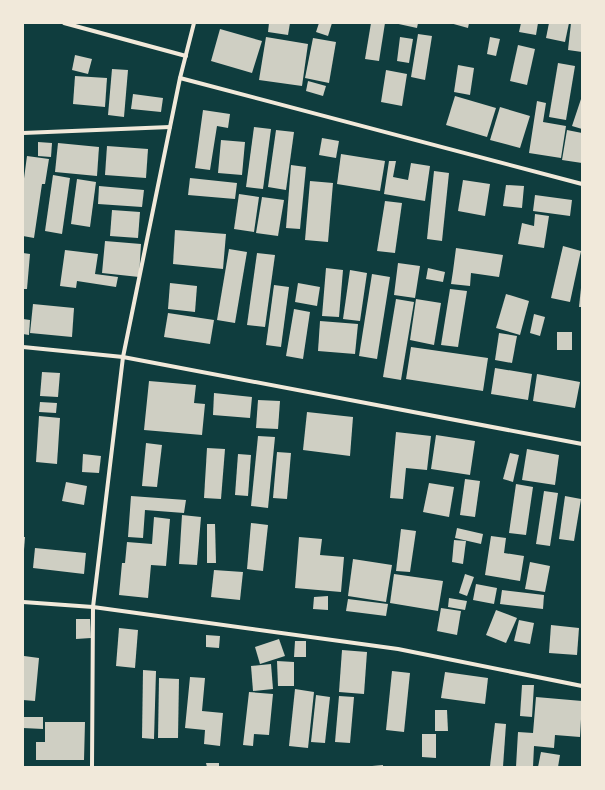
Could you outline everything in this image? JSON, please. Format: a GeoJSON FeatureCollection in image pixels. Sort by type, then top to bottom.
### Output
{"type":"FeatureCollection","features":[{"type":"Feature","properties":{"kind":"street"},"geometry":{"type":"LineString","coordinates":[[64,23],[186,56]]}},
{"type":"Feature","properties":{"kind":"street"},"geometry":{"type":"LineString","coordinates":[[92,767],[93,607],[123,357],[180,78],[194,23]]}},
{"type":"Feature","properties":{"kind":"street"},"geometry":{"type":"LineString","coordinates":[[180,78],[582,184]]}},
{"type":"Feature","properties":{"kind":"street"},"geometry":{"type":"LineString","coordinates":[[23,133],[170,127]]}},
{"type":"Feature","properties":{"kind":"street"},"geometry":{"type":"LineString","coordinates":[[23,347],[123,357],[582,444]]}},
{"type":"Feature","properties":{"kind":"street"},"geometry":{"type":"LineString","coordinates":[[23,602],[93,607],[398,649],[582,686]]}},
{"type":"Feature","properties":{"kind":"building"},"geometry":{"type":"Polygon","coordinates":[[[269,23],[290,23],[288,35],[268,32],[269,23]]]}},
{"type":"Feature","properties":{"kind":"building"},"geometry":{"type":"Polygon","coordinates":[[[319,23],[332,23],[328,36],[316,32],[319,23]]]}},
{"type":"Feature","properties":{"kind":"building"},"geometry":{"type":"Polygon","coordinates":[[[371,23],[385,23],[379,61],[365,59],[371,23]]]}},
{"type":"Feature","properties":{"kind":"building"},"geometry":{"type":"Polygon","coordinates":[[[394,23],[418,23],[417,28],[394,23]]]}},
{"type":"Feature","properties":{"kind":"building"},"geometry":{"type":"Polygon","coordinates":[[[450,23],[469,23],[468,28],[450,23]]]}},
{"type":"Feature","properties":{"kind":"building"},"geometry":{"type":"Polygon","coordinates":[[[521,23],[538,23],[536,35],[519,32],[521,23]]]}},
{"type":"Feature","properties":{"kind":"building"},"geometry":{"type":"Polygon","coordinates":[[[549,23],[569,23],[565,42],[546,38],[549,23]]]}},
{"type":"Feature","properties":{"kind":"building"},"geometry":{"type":"Polygon","coordinates":[[[571,23],[582,23],[582,52],[568,50],[571,23]]]}},
{"type":"Feature","properties":{"kind":"building"},"geometry":{"type":"Polygon","coordinates":[[[220,29],[262,41],[252,73],[211,61],[220,29]]]}},
{"type":"Feature","properties":{"kind":"building"},"geometry":{"type":"Polygon","coordinates":[[[418,34],[432,36],[425,80],[411,77],[418,34]]]}},
{"type":"Feature","properties":{"kind":"building"},"geometry":{"type":"Polygon","coordinates":[[[266,37],[308,44],[302,86],[259,80],[266,37]]]}},
{"type":"Feature","properties":{"kind":"building"},"geometry":{"type":"Polygon","coordinates":[[[400,37],[413,39],[409,63],[397,61],[400,37]]]}},
{"type":"Feature","properties":{"kind":"building"},"geometry":{"type":"Polygon","coordinates":[[[490,37],[500,39],[496,56],[487,54],[490,37]]]}},
{"type":"Feature","properties":{"kind":"building"},"geometry":{"type":"Polygon","coordinates":[[[313,38],[336,42],[329,83],[305,78],[313,38]]]}},
{"type":"Feature","properties":{"kind":"building"},"geometry":{"type":"Polygon","coordinates":[[[518,45],[535,49],[527,85],[510,81],[518,45]]]}},
{"type":"Feature","properties":{"kind":"building"},"geometry":{"type":"Polygon","coordinates":[[[75,55],[92,59],[88,74],[72,70],[75,55]]]}},
{"type":"Feature","properties":{"kind":"building"},"geometry":{"type":"Polygon","coordinates":[[[558,63],[575,66],[566,120],[549,117],[558,63]]]}},
{"type":"Feature","properties":{"kind":"building"},"geometry":{"type":"Polygon","coordinates":[[[458,65],[474,68],[470,95],[454,92],[458,65]]]}},
{"type":"Feature","properties":{"kind":"building"},"geometry":{"type":"Polygon","coordinates":[[[112,69],[128,70],[124,117],[108,115],[112,69]]]}},
{"type":"Feature","properties":{"kind":"building"},"geometry":{"type":"Polygon","coordinates":[[[386,70],[407,74],[402,106],[381,102],[386,70]]]}},
{"type":"Feature","properties":{"kind":"building"},"geometry":{"type":"Polygon","coordinates":[[[75,76],[107,78],[105,107],[73,104],[75,76]]]}},
{"type":"Feature","properties":{"kind":"building"},"geometry":{"type":"Polygon","coordinates":[[[308,81],[326,86],[323,96],[306,91],[308,81]]]}},
{"type":"Feature","properties":{"kind":"building"},"geometry":{"type":"Polygon","coordinates":[[[133,94],[163,98],[161,112],[131,109],[133,94]]]}},
{"type":"Feature","properties":{"kind":"building"},"geometry":{"type":"Polygon","coordinates":[[[455,96],[496,108],[487,137],[446,125],[455,96]]]}},
{"type":"Feature","properties":{"kind":"building"},"geometry":{"type":"Polygon","coordinates":[[[582,96],[582,129],[572,126],[582,96]]]}},
{"type":"Feature","properties":{"kind":"building"},"geometry":{"type":"Polygon","coordinates":[[[537,101],[546,103],[543,122],[566,126],[561,158],[529,153],[537,101]]]}},
{"type":"Feature","properties":{"kind":"building"},"geometry":{"type":"Polygon","coordinates":[[[500,107],[530,116],[520,148],[490,140],[500,107]]]}},
{"type":"Feature","properties":{"kind":"building"},"geometry":{"type":"Polygon","coordinates":[[[203,110],[230,114],[228,128],[217,126],[210,170],[195,168],[203,110]]]}},
{"type":"Feature","properties":{"kind":"building"},"geometry":{"type":"Polygon","coordinates":[[[254,127],[271,129],[263,189],[246,187],[254,127]]]}},
{"type":"Feature","properties":{"kind":"building"},"geometry":{"type":"Polygon","coordinates":[[[276,130],[294,132],[286,190],[268,187],[276,130]]]}},
{"type":"Feature","properties":{"kind":"building"},"geometry":{"type":"Polygon","coordinates":[[[567,130],[582,133],[582,163],[562,160],[567,130]]]}},
{"type":"Feature","properties":{"kind":"building"},"geometry":{"type":"Polygon","coordinates":[[[322,138],[339,141],[336,158],[319,155],[322,138]]]}},
{"type":"Feature","properties":{"kind":"building"},"geometry":{"type":"Polygon","coordinates":[[[221,140],[245,142],[242,175],[218,173],[221,140]]]}},
{"type":"Feature","properties":{"kind":"building"},"geometry":{"type":"Polygon","coordinates":[[[38,142],[52,143],[51,157],[38,156],[38,142]]]}},
{"type":"Feature","properties":{"kind":"building"},"geometry":{"type":"Polygon","coordinates":[[[58,143],[99,147],[97,176],[55,172],[58,143]]]}},
{"type":"Feature","properties":{"kind":"building"},"geometry":{"type":"Polygon","coordinates":[[[107,146],[148,149],[146,178],[105,175],[107,146]]]}},
{"type":"Feature","properties":{"kind":"building"},"geometry":{"type":"Polygon","coordinates":[[[341,154],[385,161],[380,191],[337,184],[341,154]]]}},
{"type":"Feature","properties":{"kind":"building"},"geometry":{"type":"Polygon","coordinates":[[[27,156],[49,159],[45,184],[42,184],[34,238],[23,236],[23,186],[27,156]]]}},
{"type":"Feature","properties":{"kind":"building"},"geometry":{"type":"Polygon","coordinates":[[[389,161],[396,161],[393,177],[408,180],[411,163],[430,166],[425,201],[384,194],[389,161]]]}},
{"type":"Feature","properties":{"kind":"building"},"geometry":{"type":"Polygon","coordinates":[[[291,165],[306,167],[300,229],[286,228],[291,165]]]}},
{"type":"Feature","properties":{"kind":"building"},"geometry":{"type":"Polygon","coordinates":[[[434,171],[449,173],[442,241],[427,239],[434,171]]]}},
{"type":"Feature","properties":{"kind":"building"},"geometry":{"type":"Polygon","coordinates":[[[53,175],[70,178],[62,234],[45,231],[53,175]]]}},
{"type":"Feature","properties":{"kind":"building"},"geometry":{"type":"Polygon","coordinates":[[[190,178],[237,183],[235,199],[188,195],[190,178]]]}},
{"type":"Feature","properties":{"kind":"building"},"geometry":{"type":"Polygon","coordinates":[[[77,179],[96,182],[90,227],[71,224],[77,179]]]}},
{"type":"Feature","properties":{"kind":"building"},"geometry":{"type":"Polygon","coordinates":[[[463,180],[490,184],[485,216],[458,211],[463,180]]]}},
{"type":"Feature","properties":{"kind":"building"},"geometry":{"type":"Polygon","coordinates":[[[310,181],[333,183],[328,242],[305,240],[310,181]]]}},
{"type":"Feature","properties":{"kind":"building"},"geometry":{"type":"Polygon","coordinates":[[[506,185],[524,186],[522,208],[503,206],[506,185]]]}},
{"type":"Feature","properties":{"kind":"building"},"geometry":{"type":"Polygon","coordinates":[[[99,186],[144,190],[142,207],[98,204],[99,186]]]}},
{"type":"Feature","properties":{"kind":"building"},"geometry":{"type":"Polygon","coordinates":[[[239,194],[259,197],[254,232],[234,229],[239,194]]]}},
{"type":"Feature","properties":{"kind":"building"},"geometry":{"type":"Polygon","coordinates":[[[535,195],[572,200],[570,216],[533,211],[535,195]]]}},
{"type":"Feature","properties":{"kind":"building"},"geometry":{"type":"Polygon","coordinates":[[[262,197],[284,200],[278,236],[256,233],[262,197]]]}},
{"type":"Feature","properties":{"kind":"building"},"geometry":{"type":"Polygon","coordinates":[[[385,201],[402,203],[395,253],[377,251],[385,201]]]}},
{"type":"Feature","properties":{"kind":"building"},"geometry":{"type":"Polygon","coordinates":[[[112,210],[140,212],[138,238],[110,236],[112,210]]]}},
{"type":"Feature","properties":{"kind":"building"},"geometry":{"type":"Polygon","coordinates":[[[535,214],[549,216],[544,248],[518,244],[522,223],[534,226],[535,214]]]}},
{"type":"Feature","properties":{"kind":"building"},"geometry":{"type":"Polygon","coordinates":[[[175,230],[226,234],[223,269],[173,264],[175,230]]]}},
{"type":"Feature","properties":{"kind":"building"},"geometry":{"type":"Polygon","coordinates":[[[105,241],[141,244],[139,277],[102,273],[105,241]]]}},
{"type":"Feature","properties":{"kind":"building"},"geometry":{"type":"Polygon","coordinates":[[[563,246],[581,251],[570,302],[551,298],[563,246]]]}},
{"type":"Feature","properties":{"kind":"building"},"geometry":{"type":"Polygon","coordinates":[[[456,248],[503,255],[499,277],[471,273],[470,286],[451,284],[456,248]]]}},
{"type":"Feature","properties":{"kind":"building"},"geometry":{"type":"Polygon","coordinates":[[[229,249],[247,252],[235,323],[217,320],[229,249]]]}},
{"type":"Feature","properties":{"kind":"building"},"geometry":{"type":"Polygon","coordinates":[[[65,250],[98,254],[95,274],[118,277],[116,287],[77,281],[76,288],[60,286],[65,250]]]}},
{"type":"Feature","properties":{"kind":"building"},"geometry":{"type":"Polygon","coordinates":[[[23,253],[30,254],[27,289],[23,289],[23,253]]]}},
{"type":"Feature","properties":{"kind":"building"},"geometry":{"type":"Polygon","coordinates":[[[257,253],[275,255],[265,327],[247,325],[257,253]]]}},
{"type":"Feature","properties":{"kind":"building"},"geometry":{"type":"Polygon","coordinates":[[[398,263],[420,266],[415,298],[394,295],[398,263]]]}},
{"type":"Feature","properties":{"kind":"building"},"geometry":{"type":"Polygon","coordinates":[[[326,268],[343,270],[339,317],[322,316],[326,268]]]}},
{"type":"Feature","properties":{"kind":"building"},"geometry":{"type":"Polygon","coordinates":[[[428,268],[445,272],[443,282],[426,279],[428,268]]]}},
{"type":"Feature","properties":{"kind":"building"},"geometry":{"type":"Polygon","coordinates":[[[350,270],[367,273],[360,321],[343,319],[350,270]]]}},
{"type":"Feature","properties":{"kind":"building"},"geometry":{"type":"Polygon","coordinates":[[[372,274],[390,277],[377,359],[359,356],[372,274]]]}},
{"type":"Feature","properties":{"kind":"building"},"geometry":{"type":"Polygon","coordinates":[[[170,283],[197,286],[195,312],[168,309],[170,283]]]}},
{"type":"Feature","properties":{"kind":"building"},"geometry":{"type":"Polygon","coordinates":[[[298,283],[320,287],[317,306],[295,302],[298,283]]]}},
{"type":"Feature","properties":{"kind":"building"},"geometry":{"type":"Polygon","coordinates":[[[274,285],[289,287],[281,347],[266,345],[274,285]]]}},
{"type":"Feature","properties":{"kind":"building"},"geometry":{"type":"Polygon","coordinates":[[[581,288],[582,307],[579,307],[581,288]]]}},
{"type":"Feature","properties":{"kind":"building"},"geometry":{"type":"Polygon","coordinates":[[[450,289],[467,291],[458,347],[441,345],[450,289]]]}},
{"type":"Feature","properties":{"kind":"building"},"geometry":{"type":"Polygon","coordinates":[[[506,294],[529,301],[520,335],[496,328],[506,294]]]}},
{"type":"Feature","properties":{"kind":"building"},"geometry":{"type":"Polygon","coordinates":[[[396,299],[414,302],[401,380],[383,377],[396,299]]]}},
{"type":"Feature","properties":{"kind":"building"},"geometry":{"type":"Polygon","coordinates":[[[416,299],[441,303],[434,345],[410,340],[416,299]]]}},
{"type":"Feature","properties":{"kind":"building"},"geometry":{"type":"Polygon","coordinates":[[[33,304],[74,308],[72,337],[30,333],[33,304]]]}},
{"type":"Feature","properties":{"kind":"building"},"geometry":{"type":"Polygon","coordinates":[[[294,309],[310,312],[303,359],[286,356],[294,309]]]}},
{"type":"Feature","properties":{"kind":"building"},"geometry":{"type":"Polygon","coordinates":[[[168,313],[214,320],[210,344],[164,337],[168,313]]]}},
{"type":"Feature","properties":{"kind":"building"},"geometry":{"type":"Polygon","coordinates":[[[534,314],[545,317],[540,336],[530,333],[534,314]]]}},
{"type":"Feature","properties":{"kind":"building"},"geometry":{"type":"Polygon","coordinates":[[[23,319],[30,320],[29,335],[23,334],[23,319]]]}},
{"type":"Feature","properties":{"kind":"building"},"geometry":{"type":"Polygon","coordinates":[[[320,321],[358,324],[355,354],[318,351],[320,321]]]}},
{"type":"Feature","properties":{"kind":"building"},"geometry":{"type":"Polygon","coordinates":[[[557,332],[572,332],[572,350],[557,350],[557,332]]]}},
{"type":"Feature","properties":{"kind":"building"},"geometry":{"type":"Polygon","coordinates":[[[499,333],[517,336],[512,363],[495,360],[499,333]]]}},
{"type":"Feature","properties":{"kind":"building"},"geometry":{"type":"Polygon","coordinates":[[[411,347],[488,358],[483,391],[406,379],[411,347]]]}},
{"type":"Feature","properties":{"kind":"building"},"geometry":{"type":"Polygon","coordinates":[[[495,368],[532,374],[528,400],[491,394],[495,368]]]}},
{"type":"Feature","properties":{"kind":"building"},"geometry":{"type":"Polygon","coordinates":[[[42,372],[60,373],[58,397],[40,396],[42,372]]]}},
{"type":"Feature","properties":{"kind":"building"},"geometry":{"type":"Polygon","coordinates":[[[537,374],[580,382],[575,408],[533,401],[537,374]]]}},
{"type":"Feature","properties":{"kind":"building"},"geometry":{"type":"Polygon","coordinates":[[[149,381],[196,385],[194,403],[205,404],[202,435],[144,430],[149,381]]]}},
{"type":"Feature","properties":{"kind":"building"},"geometry":{"type":"Polygon","coordinates":[[[214,393],[252,397],[250,418],[213,415],[214,393]]]}},
{"type":"Feature","properties":{"kind":"building"},"geometry":{"type":"Polygon","coordinates":[[[258,400],[280,401],[278,429],[256,428],[258,400]]]}},
{"type":"Feature","properties":{"kind":"building"},"geometry":{"type":"Polygon","coordinates":[[[40,402],[57,403],[56,413],[39,412],[40,402]]]}},
{"type":"Feature","properties":{"kind":"building"},"geometry":{"type":"Polygon","coordinates":[[[307,412],[353,417],[350,456],[303,450],[307,412]]]}},
{"type":"Feature","properties":{"kind":"building"},"geometry":{"type":"Polygon","coordinates":[[[39,416],[60,418],[57,464],[36,462],[39,416]]]}},
{"type":"Feature","properties":{"kind":"building"},"geometry":{"type":"Polygon","coordinates":[[[396,432],[431,436],[427,470],[406,468],[403,499],[390,498],[396,432]]]}},
{"type":"Feature","properties":{"kind":"building"},"geometry":{"type":"Polygon","coordinates":[[[436,435],[475,441],[470,475],[431,469],[436,435]]]}},
{"type":"Feature","properties":{"kind":"building"},"geometry":{"type":"Polygon","coordinates":[[[258,436],[275,437],[268,508],[251,506],[258,436]]]}},
{"type":"Feature","properties":{"kind":"building"},"geometry":{"type":"Polygon","coordinates":[[[146,443],[162,445],[157,487],[142,486],[146,443]]]}},
{"type":"Feature","properties":{"kind":"building"},"geometry":{"type":"Polygon","coordinates":[[[207,448],[225,449],[221,499],[204,498],[207,448]]]}},
{"type":"Feature","properties":{"kind":"building"},"geometry":{"type":"Polygon","coordinates":[[[527,449],[559,455],[555,485],[522,480],[527,449]]]}},
{"type":"Feature","properties":{"kind":"building"},"geometry":{"type":"Polygon","coordinates":[[[277,452],[291,453],[287,499],[273,498],[277,452]]]}},
{"type":"Feature","properties":{"kind":"building"},"geometry":{"type":"Polygon","coordinates":[[[510,453],[519,455],[513,482],[503,479],[510,453]]]}},
{"type":"Feature","properties":{"kind":"building"},"geometry":{"type":"Polygon","coordinates":[[[83,454],[101,456],[99,473],[82,472],[83,454]]]}},
{"type":"Feature","properties":{"kind":"building"},"geometry":{"type":"Polygon","coordinates":[[[238,454],[251,455],[248,496],[235,495],[238,454]]]}},
{"type":"Feature","properties":{"kind":"building"},"geometry":{"type":"Polygon","coordinates":[[[465,479],[480,481],[475,517],[460,515],[465,479]]]}},
{"type":"Feature","properties":{"kind":"building"},"geometry":{"type":"Polygon","coordinates":[[[66,482],[87,486],[84,505],[62,501],[66,482]]]}},
{"type":"Feature","properties":{"kind":"building"},"geometry":{"type":"Polygon","coordinates":[[[429,483],[454,487],[449,517],[423,512],[429,483]]]}},
{"type":"Feature","properties":{"kind":"building"},"geometry":{"type":"Polygon","coordinates":[[[516,484],[533,487],[526,535],[509,533],[516,484]]]}},
{"type":"Feature","properties":{"kind":"building"},"geometry":{"type":"Polygon","coordinates":[[[544,491],[558,493],[550,546],[536,544],[544,491]]]}},
{"type":"Feature","properties":{"kind":"building"},"geometry":{"type":"Polygon","coordinates":[[[131,496],[186,500],[184,513],[145,510],[143,538],[128,537],[131,496]]]}},
{"type":"Feature","properties":{"kind":"building"},"geometry":{"type":"Polygon","coordinates":[[[565,496],[581,499],[574,541],[559,539],[565,496]]]}},
{"type":"Feature","properties":{"kind":"building"},"geometry":{"type":"Polygon","coordinates":[[[182,515],[201,517],[197,565],[179,564],[182,515]]]}},
{"type":"Feature","properties":{"kind":"building"},"geometry":{"type":"Polygon","coordinates":[[[154,517],[170,519],[166,566],[151,565],[148,598],[119,595],[122,563],[125,563],[127,542],[152,544],[154,517]]]}},
{"type":"Feature","properties":{"kind":"building"},"geometry":{"type":"Polygon","coordinates":[[[251,523],[268,525],[263,571],[247,569],[251,523]]]}},
{"type":"Feature","properties":{"kind":"building"},"geometry":{"type":"Polygon","coordinates":[[[207,524],[215,524],[216,563],[207,563],[207,524]]]}},
{"type":"Feature","properties":{"kind":"building"},"geometry":{"type":"Polygon","coordinates":[[[457,528],[483,534],[481,544],[455,538],[457,528]]]}},
{"type":"Feature","properties":{"kind":"building"},"geometry":{"type":"Polygon","coordinates":[[[401,529],[416,531],[410,572],[396,571],[401,529]]]}},
{"type":"Feature","properties":{"kind":"building"},"geometry":{"type":"Polygon","coordinates":[[[491,536],[506,538],[504,553],[524,556],[520,581],[485,575],[491,536]]]}},
{"type":"Feature","properties":{"kind":"building"},"geometry":{"type":"Polygon","coordinates":[[[23,537],[25,537],[24,550],[23,550],[23,537]]]}},
{"type":"Feature","properties":{"kind":"building"},"geometry":{"type":"Polygon","coordinates":[[[299,537],[322,539],[320,555],[344,557],[341,592],[295,588],[299,537]]]}},
{"type":"Feature","properties":{"kind":"building"},"geometry":{"type":"Polygon","coordinates":[[[454,540],[466,541],[463,564],[452,562],[454,540]]]}},
{"type":"Feature","properties":{"kind":"building"},"geometry":{"type":"Polygon","coordinates":[[[35,548],[86,553],[84,574],[33,568],[35,548]]]}},
{"type":"Feature","properties":{"kind":"building"},"geometry":{"type":"Polygon","coordinates":[[[353,559],[392,565],[386,602],[348,596],[353,559]]]}},
{"type":"Feature","properties":{"kind":"building"},"geometry":{"type":"Polygon","coordinates":[[[530,562],[550,566],[545,592],[525,589],[530,562]]]}},
{"type":"Feature","properties":{"kind":"building"},"geometry":{"type":"Polygon","coordinates":[[[214,570],[243,572],[240,600],[211,597],[214,570]]]}},
{"type":"Feature","properties":{"kind":"building"},"geometry":{"type":"Polygon","coordinates":[[[394,574],[443,581],[438,611],[390,603],[394,574]]]}},
{"type":"Feature","properties":{"kind":"building"},"geometry":{"type":"Polygon","coordinates":[[[465,574],[474,577],[467,596],[459,593],[465,574]]]}},
{"type":"Feature","properties":{"kind":"building"},"geometry":{"type":"Polygon","coordinates":[[[476,584],[497,588],[494,604],[473,600],[476,584]]]}},
{"type":"Feature","properties":{"kind":"building"},"geometry":{"type":"Polygon","coordinates":[[[502,590],[544,595],[543,609],[500,604],[502,590]]]}},
{"type":"Feature","properties":{"kind":"building"},"geometry":{"type":"Polygon","coordinates":[[[328,596],[328,610],[313,609],[314,597],[328,596]]]}},
{"type":"Feature","properties":{"kind":"building"},"geometry":{"type":"Polygon","coordinates":[[[449,598],[467,601],[465,610],[448,607],[449,598]]]}},
{"type":"Feature","properties":{"kind":"building"},"geometry":{"type":"Polygon","coordinates":[[[348,599],[388,604],[386,616],[346,611],[348,599]]]}},
{"type":"Feature","properties":{"kind":"building"},"geometry":{"type":"Polygon","coordinates":[[[441,608],[461,611],[457,635],[437,631],[441,608]]]}},
{"type":"Feature","properties":{"kind":"building"},"geometry":{"type":"Polygon","coordinates":[[[496,610],[517,618],[506,643],[486,635],[496,610]]]}},
{"type":"Feature","properties":{"kind":"building"},"geometry":{"type":"Polygon","coordinates":[[[76,619],[90,619],[91,638],[76,639],[76,619]]]}},
{"type":"Feature","properties":{"kind":"building"},"geometry":{"type":"Polygon","coordinates":[[[519,620],[534,623],[530,644],[514,641],[519,620]]]}},
{"type":"Feature","properties":{"kind":"building"},"geometry":{"type":"Polygon","coordinates":[[[551,625],[579,628],[577,655],[549,653],[551,625]]]}},
{"type":"Feature","properties":{"kind":"building"},"geometry":{"type":"Polygon","coordinates":[[[119,628],[138,630],[135,668],[116,666],[119,628]]]}},
{"type":"Feature","properties":{"kind":"building"},"geometry":{"type":"Polygon","coordinates":[[[206,635],[220,636],[219,648],[206,647],[206,635]]]}},
{"type":"Feature","properties":{"kind":"building"},"geometry":{"type":"Polygon","coordinates":[[[279,639],[285,656],[260,664],[255,647],[279,639]]]}},
{"type":"Feature","properties":{"kind":"building"},"geometry":{"type":"Polygon","coordinates":[[[295,641],[306,641],[306,657],[294,657],[295,641]]]}},
{"type":"Feature","properties":{"kind":"building"},"geometry":{"type":"Polygon","coordinates":[[[342,650],[367,652],[364,694],[339,692],[342,650]]]}},
{"type":"Feature","properties":{"kind":"building"},"geometry":{"type":"Polygon","coordinates":[[[24,656],[39,658],[35,701],[23,700],[24,656]]]}},
{"type":"Feature","properties":{"kind":"building"},"geometry":{"type":"Polygon","coordinates":[[[277,661],[294,662],[294,686],[278,686],[277,661]]]}},
{"type":"Feature","properties":{"kind":"building"},"geometry":{"type":"Polygon","coordinates":[[[271,664],[273,689],[253,691],[251,666],[271,664]]]}},
{"type":"Feature","properties":{"kind":"building"},"geometry":{"type":"Polygon","coordinates":[[[143,670],[156,671],[154,739],[142,738],[143,670]]]}},
{"type":"Feature","properties":{"kind":"building"},"geometry":{"type":"Polygon","coordinates":[[[392,671],[410,673],[404,732],[386,730],[392,671]]]}},
{"type":"Feature","properties":{"kind":"building"},"geometry":{"type":"Polygon","coordinates":[[[445,672],[488,678],[485,704],[441,698],[445,672]]]}},
{"type":"Feature","properties":{"kind":"building"},"geometry":{"type":"Polygon","coordinates":[[[190,677],[205,678],[202,711],[223,713],[220,746],[204,744],[205,730],[185,728],[190,677]]]}},
{"type":"Feature","properties":{"kind":"building"},"geometry":{"type":"Polygon","coordinates":[[[159,678],[179,679],[178,738],[158,738],[159,678]]]}},
{"type":"Feature","properties":{"kind":"building"},"geometry":{"type":"Polygon","coordinates":[[[522,685],[534,685],[532,717],[520,716],[522,685]]]}},
{"type":"Feature","properties":{"kind":"building"},"geometry":{"type":"Polygon","coordinates":[[[295,689],[314,692],[308,748],[289,746],[295,689]]]}},
{"type":"Feature","properties":{"kind":"building"},"geometry":{"type":"Polygon","coordinates":[[[249,692],[273,694],[269,735],[254,734],[253,746],[243,745],[249,692]]]}},
{"type":"Feature","properties":{"kind":"building"},"geometry":{"type":"Polygon","coordinates":[[[316,695],[330,697],[325,743],[311,742],[316,695]]]}},
{"type":"Feature","properties":{"kind":"building"},"geometry":{"type":"Polygon","coordinates":[[[339,696],[354,697],[350,743],[335,742],[339,696]]]}},
{"type":"Feature","properties":{"kind":"building"},"geometry":{"type":"Polygon","coordinates":[[[536,697],[582,701],[580,737],[555,735],[554,748],[534,746],[533,767],[516,767],[518,732],[533,733],[536,697]]]}},
{"type":"Feature","properties":{"kind":"building"},"geometry":{"type":"Polygon","coordinates":[[[435,710],[447,710],[448,731],[435,731],[435,710]]]}},
{"type":"Feature","properties":{"kind":"building"},"geometry":{"type":"Polygon","coordinates":[[[23,717],[43,717],[43,729],[23,728],[23,717]]]}},
{"type":"Feature","properties":{"kind":"building"},"geometry":{"type":"Polygon","coordinates":[[[45,722],[85,722],[84,760],[36,760],[36,742],[45,742],[45,722]]]}},
{"type":"Feature","properties":{"kind":"building"},"geometry":{"type":"Polygon","coordinates":[[[495,723],[506,724],[503,767],[490,766],[495,723]]]}},
{"type":"Feature","properties":{"kind":"building"},"geometry":{"type":"Polygon","coordinates":[[[422,734],[436,734],[436,758],[422,757],[422,734]]]}},
{"type":"Feature","properties":{"kind":"building"},"geometry":{"type":"Polygon","coordinates":[[[541,752],[560,755],[558,767],[538,767],[541,752]]]}},
{"type":"Feature","properties":{"kind":"building"},"geometry":{"type":"Polygon","coordinates":[[[206,763],[219,763],[219,767],[207,767],[206,763]]]}},
{"type":"Feature","properties":{"kind":"building"},"geometry":{"type":"Polygon","coordinates":[[[383,765],[383,767],[372,767],[372,766],[383,765]]]}}]}
